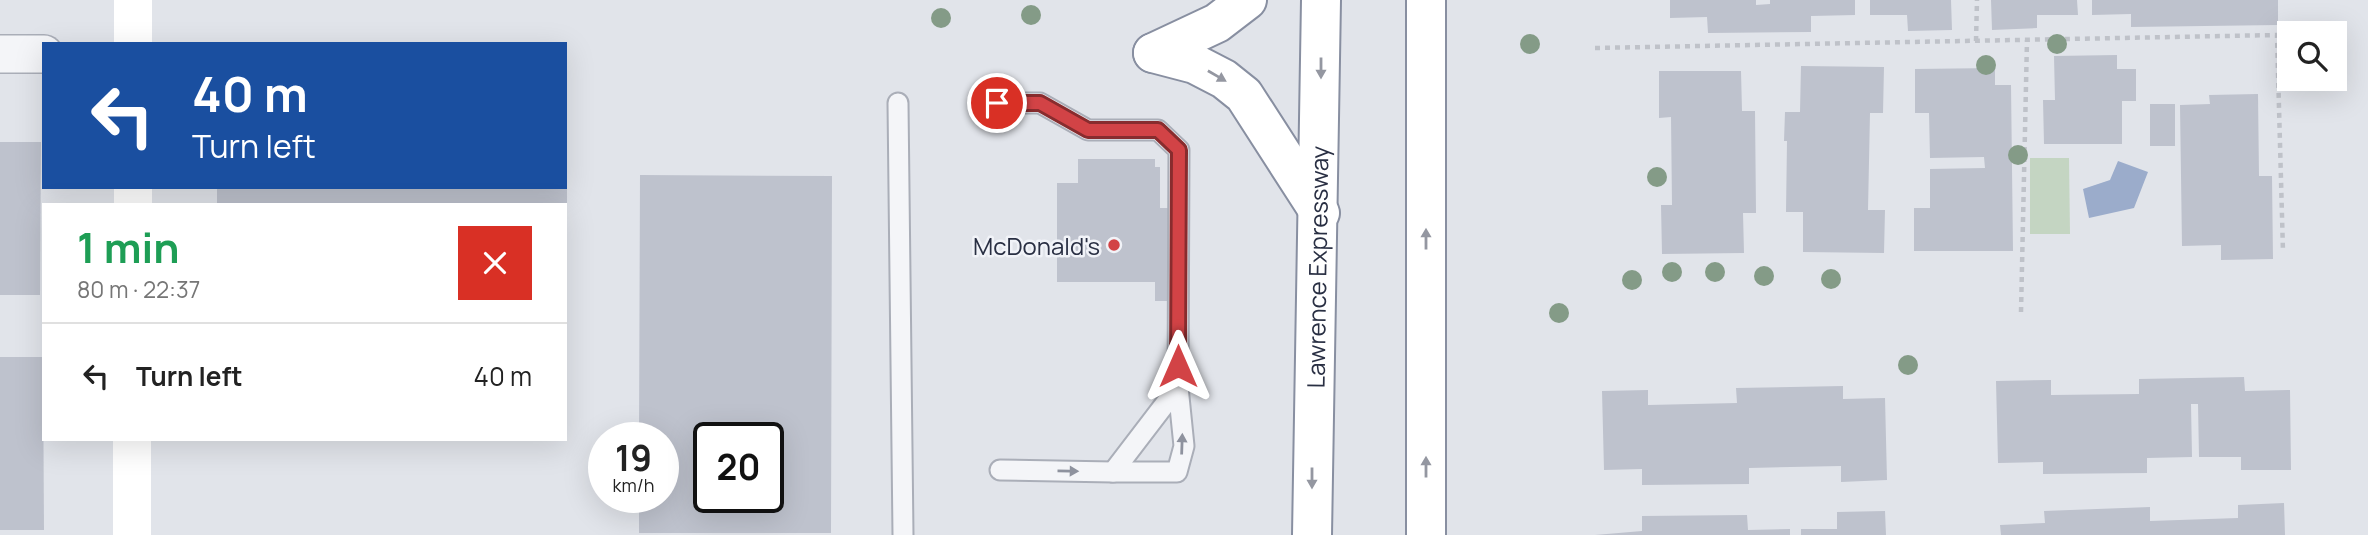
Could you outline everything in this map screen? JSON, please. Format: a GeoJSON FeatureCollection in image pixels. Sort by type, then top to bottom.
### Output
{"type":"FeatureCollection","features":[{"type":"Feature","properties":{"kind":"main road"},"geometry":{"type":"LineString","coordinates":[[133,0],[133,42]]}},
{"type":"Feature","properties":{"kind":"main road"},"geometry":{"type":"LineString","coordinates":[[1247,0],[1217,23],[1153,52],[1195,64],[1224,79],[1244,95],[1320,213]]}},
{"type":"Feature","properties":{"kind":"main road","name":"Lawrence Expressway"},"geometry":{"type":"LineString","coordinates":[[1312,535],[1320,213],[1321,0]]}},
{"type":"Feature","properties":{"kind":"main road"},"geometry":{"type":"LineString","coordinates":[[1426,0],[1426,535]]}},
{"type":"Feature","properties":{"kind":"main road"},"geometry":{"type":"LineString","coordinates":[[132,441],[132,535]]}},
{"type":"Feature","properties":{"kind":"street"},"geometry":{"type":"LineString","coordinates":[[0,54],[42,54]]}},
{"type":"Feature","properties":{"kind":"lane"},"geometry":{"type":"LineString","coordinates":[[898,103],[904,535]]}},
{"type":"Feature","properties":{"kind":"lane"},"geometry":{"type":"LineString","coordinates":[[997,103],[1040,103],[1088,130],[1158,130],[1179,150],[1178,387],[1184,446],[1177,472],[1000,470]]}},
{"type":"Feature","properties":{"kind":"lane"},"geometry":{"type":"LineString","coordinates":[[1113,472],[1178,387]]}},
{"type":"Feature","properties":{"kind":"path"},"geometry":{"type":"LineString","coordinates":[[1976,41],[1977,0]]}},
{"type":"Feature","properties":{"kind":"path"},"geometry":{"type":"LineString","coordinates":[[1595,48],[2277,35],[2283,252]]}},
{"type":"Feature","properties":{"kind":"path"},"geometry":{"type":"LineString","coordinates":[[2021,312],[2026,40]]}},
{"type":"Feature","properties":{"kind":"green space"},"geometry":{"type":"Polygon","coordinates":[[[2030,158],[2069,158],[2070,234],[2030,234],[2030,158]]]}},
{"type":"Feature","properties":{"kind":"water"},"geometry":{"type":"Polygon","coordinates":[[[2118,161],[2148,172],[2134,208],[2089,218],[2083,189],[2110,180],[2118,161]]]}},
{"type":"Feature","properties":{"kind":"building"},"geometry":{"type":"Polygon","coordinates":[[[1670,0],[1756,0],[1756,5],[1770,4],[1770,0],[1855,0],[1855,15],[1811,16],[1811,32],[1708,33],[1707,17],[1670,18],[1670,0]]]}},
{"type":"Feature","properties":{"kind":"building"},"geometry":{"type":"Polygon","coordinates":[[[1870,0],[1951,0],[1952,30],[1908,31],[1907,15],[1870,15],[1870,0]]]}},
{"type":"Feature","properties":{"kind":"building"},"geometry":{"type":"Polygon","coordinates":[[[1991,0],[2077,0],[2078,15],[2037,15],[2037,28],[1992,30],[1991,0]]]}},
{"type":"Feature","properties":{"kind":"building"},"geometry":{"type":"Polygon","coordinates":[[[2092,0],[2278,0],[2277,25],[2131,27],[2131,14],[2092,15],[2092,0]]]}},
{"type":"Feature","properties":{"kind":"building"},"geometry":{"type":"Polygon","coordinates":[[[2117,55],[2117,69],[2136,69],[2136,101],[2122,101],[2122,144],[2044,144],[2043,100],[2055,100],[2054,56],[2117,55]]]}},
{"type":"Feature","properties":{"kind":"building"},"geometry":{"type":"Polygon","coordinates":[[[1801,66],[1884,67],[1883,113],[1870,113],[1868,210],[1885,210],[1884,253],[1803,252],[1803,212],[1786,212],[1787,141],[1784,141],[1785,112],[1800,112],[1801,66]]]}},
{"type":"Feature","properties":{"kind":"building"},"geometry":{"type":"Polygon","coordinates":[[[1995,68],[1995,85],[2011,85],[2013,251],[1914,251],[1914,208],[1930,208],[1930,169],[1985,168],[1984,157],[1930,158],[1929,113],[1915,113],[1915,69],[1995,68]]]}},
{"type":"Feature","properties":{"kind":"building"},"geometry":{"type":"Polygon","coordinates":[[[1659,71],[1741,71],[1742,111],[1755,111],[1756,213],[1743,213],[1744,253],[1662,254],[1661,205],[1672,205],[1671,117],[1659,118],[1659,71]]]}},
{"type":"Feature","properties":{"kind":"building"},"geometry":{"type":"Polygon","coordinates":[[[2258,94],[2259,176],[2272,176],[2273,259],[2221,260],[2221,245],[2182,246],[2180,105],[2210,104],[2209,95],[2258,94]]]}},
{"type":"Feature","properties":{"kind":"building"},"geometry":{"type":"Polygon","coordinates":[[[2150,104],[2175,104],[2175,146],[2150,146],[2150,104]]]}},
{"type":"Feature","properties":{"kind":"building"},"geometry":{"type":"Polygon","coordinates":[[[0,142],[41,142],[40,295],[0,295],[0,142]]]}},
{"type":"Feature","properties":{"kind":"building","name":"McDonald's"},"geometry":{"type":"Polygon","coordinates":[[[1078,159],[1155,159],[1155,167],[1160,167],[1160,208],[1171,208],[1171,301],[1155,301],[1155,282],[1057,282],[1057,183],[1078,183],[1078,159]]]}},
{"type":"Feature","properties":{"kind":"building"},"geometry":{"type":"Polygon","coordinates":[[[640,175],[832,176],[831,533],[639,533],[639,513],[679,513],[679,422],[639,422],[640,175]]]}},
{"type":"Feature","properties":{"kind":"building"},"geometry":{"type":"Polygon","coordinates":[[[217,189],[567,189],[567,203],[217,203],[217,189]]]}},
{"type":"Feature","properties":{"kind":"building"},"geometry":{"type":"Polygon","coordinates":[[[0,357],[42,357],[44,530],[0,530],[0,357]]]}},
{"type":"Feature","properties":{"kind":"building"},"geometry":{"type":"Polygon","coordinates":[[[2244,377],[2245,391],[2290,390],[2291,470],[2241,470],[2241,457],[2199,457],[2198,404],[2191,404],[2192,457],[2147,458],[2147,473],[2043,474],[2043,462],[1998,463],[1996,381],[2051,380],[2051,395],[2139,394],[2139,379],[2244,377]]]}},
{"type":"Feature","properties":{"kind":"building"},"geometry":{"type":"Polygon","coordinates":[[[1843,386],[1843,399],[1885,398],[1887,480],[1841,482],[1841,466],[1749,468],[1749,484],[1642,485],[1642,469],[1604,470],[1602,391],[1648,390],[1648,405],[1737,403],[1736,388],[1843,386]]]}},
{"type":"Feature","properties":{"kind":"building"},"geometry":{"type":"Polygon","coordinates":[[[2284,503],[2285,535],[2001,535],[2000,525],[2045,523],[2044,511],[2150,507],[2150,521],[2238,518],[2238,505],[2284,503]]]}},
{"type":"Feature","properties":{"kind":"building"},"geometry":{"type":"Polygon","coordinates":[[[1885,511],[1886,535],[1801,535],[1801,529],[1837,529],[1837,512],[1885,511]]]}},
{"type":"Feature","properties":{"kind":"building"},"geometry":{"type":"Polygon","coordinates":[[[1747,515],[1748,530],[1790,529],[1790,535],[1595,535],[1642,531],[1642,516],[1747,515]]]}},
{"type":"Feature","properties":{"kind":"place","name":"McDonald's"},"geometry":{"type":"Point","coordinates":[1114,245]}},
{"type":"Feature","properties":{"kind":"route"},"geometry":{"type":"LineString","coordinates":[[997,103],[1040,103],[1088,130],[1158,130],[1179,150],[1178,366]]}}]}
